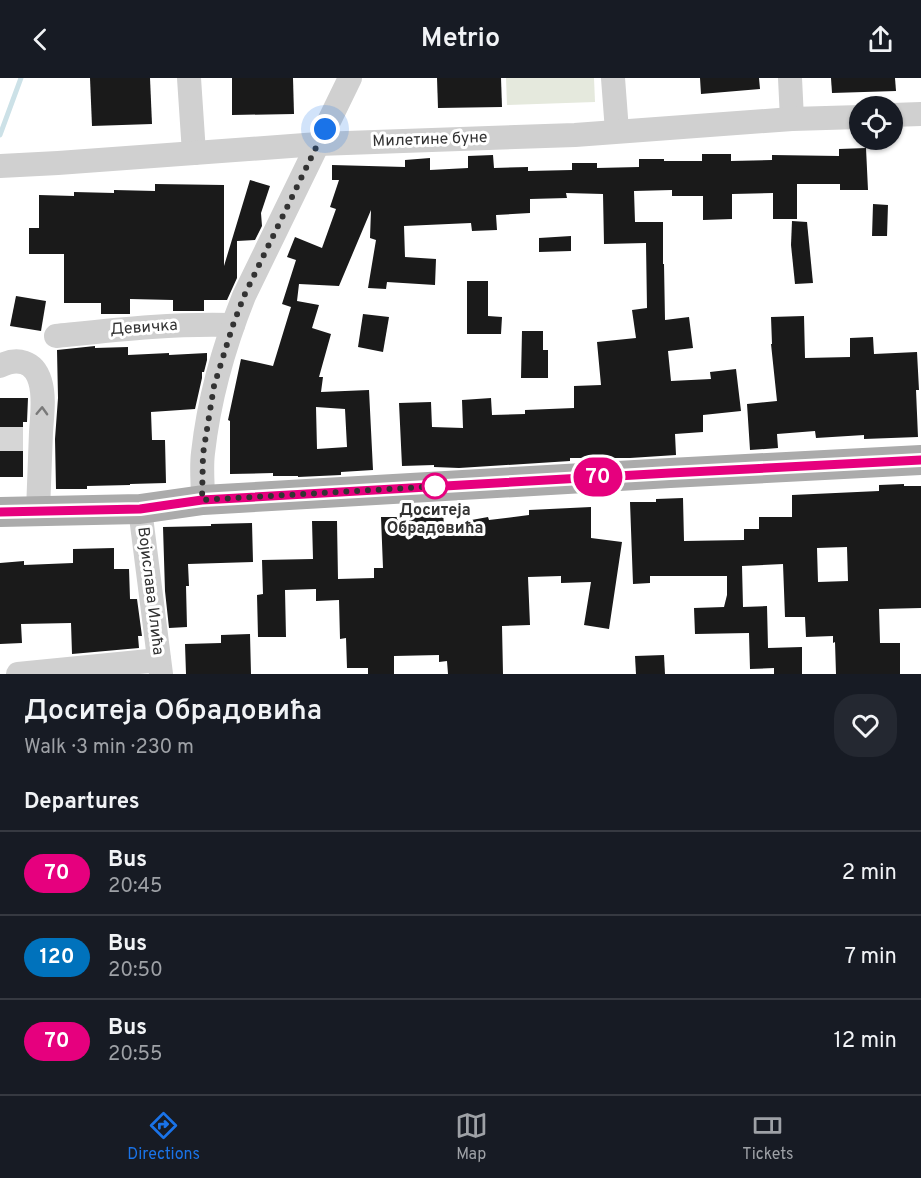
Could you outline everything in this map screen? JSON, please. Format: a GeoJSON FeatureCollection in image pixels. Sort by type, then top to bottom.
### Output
{"type":"FeatureCollection","features":[{"type":"Feature","properties":{"kind":"main road"},"geometry":{"type":"LineString","coordinates":[[0,512],[140,509],[202,500],[921,460]]}},
{"type":"Feature","properties":{"kind":"street"},"geometry":{"type":"LineString","coordinates":[[189,78],[194,153]]}},
{"type":"Feature","properties":{"kind":"street"},"geometry":{"type":"LineString","coordinates":[[202,500],[203,454],[214,386],[233,325],[244,296],[350,78]]}},
{"type":"Feature","properties":{"kind":"street"},"geometry":{"type":"LineString","coordinates":[[613,78],[617,131]]}},
{"type":"Feature","properties":{"kind":"street"},"geometry":{"type":"LineString","coordinates":[[790,78],[792,119]]}},
{"type":"Feature","properties":{"kind":"street"},"geometry":{"type":"LineString","coordinates":[[903,115],[921,114]]}},
{"type":"Feature","properties":{"kind":"street","name":"Милетине буне"},"geometry":{"type":"LineString","coordinates":[[0,166],[318,144],[575,135],[792,119],[849,117]]}},
{"type":"Feature","properties":{"kind":"street","name":"Девичка"},"geometry":{"type":"LineString","coordinates":[[56,336],[134,328],[233,325]]}},
{"type":"Feature","properties":{"kind":"street"},"geometry":{"type":"LineString","coordinates":[[0,366],[10,361],[28,365],[36,372],[40,382],[42,402],[32,439],[38,511]]}},
{"type":"Feature","properties":{"kind":"street","name":"Војислава Илића"},"geometry":{"type":"LineString","coordinates":[[140,509],[160,667]]}},
{"type":"Feature","properties":{"kind":"street"},"geometry":{"type":"LineString","coordinates":[[18,674],[160,667]]}},
{"type":"Feature","properties":{"kind":"shaded area"},"geometry":{"type":"Polygon","coordinates":[[[506,78],[594,78],[595,102],[507,105],[506,78]]]}},
{"type":"Feature","properties":{"kind":"building"},"geometry":{"type":"Polygon","coordinates":[[[90,78],[150,78],[152,124],[92,126],[90,78]]]}},
{"type":"Feature","properties":{"kind":"building"},"geometry":{"type":"Polygon","coordinates":[[[232,78],[293,78],[294,114],[232,115],[232,78]]]}},
{"type":"Feature","properties":{"kind":"building"},"geometry":{"type":"Polygon","coordinates":[[[437,78],[501,78],[502,107],[438,108],[437,78]]]}},
{"type":"Feature","properties":{"kind":"building"},"geometry":{"type":"Polygon","coordinates":[[[700,78],[759,78],[760,89],[701,94],[700,78]]]}},
{"type":"Feature","properties":{"kind":"building"},"geometry":{"type":"Polygon","coordinates":[[[831,78],[895,78],[896,91],[832,93],[831,78]]]}},
{"type":"Feature","properties":{"kind":"building"},"geometry":{"type":"Polygon","coordinates":[[[839,149],[866,150],[868,190],[840,190],[840,184],[797,184],[797,219],[773,219],[773,193],[732,194],[732,219],[703,220],[703,196],[672,196],[672,190],[634,191],[635,222],[663,222],[665,320],[689,317],[693,348],[668,351],[671,381],[711,379],[710,372],[736,369],[741,411],[703,415],[703,432],[675,434],[676,455],[570,458],[570,461],[459,468],[434,467],[434,465],[402,466],[399,403],[431,402],[432,427],[463,428],[462,400],[491,398],[492,415],[525,414],[525,410],[574,408],[574,386],[601,385],[597,342],[636,338],[632,310],[647,308],[646,243],[604,244],[603,194],[566,193],[567,198],[530,199],[530,213],[496,215],[497,230],[472,231],[471,223],[404,226],[405,257],[436,259],[435,285],[387,282],[386,289],[368,288],[376,240],[370,238],[371,210],[339,286],[299,284],[297,301],[319,305],[312,328],[331,334],[319,377],[323,377],[321,392],[369,390],[373,470],[341,472],[341,475],[298,477],[273,476],[273,473],[230,474],[230,421],[228,420],[241,359],[273,366],[291,307],[282,304],[296,260],[287,257],[295,237],[322,248],[336,209],[330,207],[339,180],[332,180],[332,165],[405,167],[405,160],[430,158],[430,170],[468,168],[468,156],[493,155],[494,168],[528,167],[528,171],[572,170],[572,163],[597,163],[597,168],[639,167],[639,159],[702,161],[702,154],[731,154],[731,161],[772,160],[772,155],[839,156],[839,149]],[[316,407],[317,449],[347,447],[345,409],[316,407]]]}},
{"type":"Feature","properties":{"kind":"building"},"geometry":{"type":"Polygon","coordinates":[[[250,180],[270,186],[261,213],[262,226],[255,240],[237,241],[237,278],[227,300],[204,300],[204,311],[173,311],[173,300],[130,299],[130,314],[101,314],[101,303],[64,303],[64,254],[29,254],[29,228],[39,228],[39,195],[74,196],[74,192],[114,193],[114,190],[155,191],[155,184],[224,185],[224,266],[250,180]]]}},
{"type":"Feature","properties":{"kind":"building"},"geometry":{"type":"Polygon","coordinates":[[[873,204],[888,205],[887,236],[872,236],[873,204]]]}},
{"type":"Feature","properties":{"kind":"building"},"geometry":{"type":"Polygon","coordinates":[[[792,221],[807,222],[813,283],[795,284],[791,245],[792,221]]]}},
{"type":"Feature","properties":{"kind":"building"},"geometry":{"type":"Polygon","coordinates":[[[571,236],[571,251],[539,252],[539,238],[571,236]]]}},
{"type":"Feature","properties":{"kind":"building"},"geometry":{"type":"Polygon","coordinates":[[[467,281],[488,281],[488,316],[502,317],[501,334],[467,334],[467,281]]]}},
{"type":"Feature","properties":{"kind":"building"},"geometry":{"type":"Polygon","coordinates":[[[16,296],[46,301],[41,331],[10,326],[16,296]]]}},
{"type":"Feature","properties":{"kind":"building"},"geometry":{"type":"Polygon","coordinates":[[[363,314],[389,317],[383,352],[358,347],[363,314]]]}},
{"type":"Feature","properties":{"kind":"building"},"geometry":{"type":"Polygon","coordinates":[[[804,316],[805,358],[850,357],[850,338],[873,337],[874,354],[917,352],[918,437],[864,439],[864,435],[816,438],[815,431],[777,434],[778,448],[750,450],[747,404],[777,401],[771,344],[771,317],[804,316]]]}},
{"type":"Feature","properties":{"kind":"building"},"geometry":{"type":"Polygon","coordinates":[[[522,331],[543,331],[543,350],[548,350],[548,378],[521,378],[522,331]]]}},
{"type":"Feature","properties":{"kind":"building"},"geometry":{"type":"Polygon","coordinates":[[[95,346],[95,348],[128,347],[128,355],[207,353],[195,409],[151,412],[152,440],[165,440],[166,483],[56,489],[57,350],[95,346]]]}},
{"type":"Feature","properties":{"kind":"building"},"geometry":{"type":"Polygon","coordinates":[[[0,398],[28,398],[27,422],[23,422],[23,477],[0,477],[0,398]]]}},
{"type":"Feature","properties":{"kind":"building"},"geometry":{"type":"Polygon","coordinates":[[[879,485],[921,486],[921,608],[879,609],[880,643],[900,643],[900,674],[836,674],[833,636],[806,637],[805,617],[785,617],[783,564],[742,566],[743,607],[767,606],[768,648],[802,647],[802,674],[774,674],[774,668],[750,669],[749,633],[695,634],[694,608],[724,607],[727,595],[727,576],[650,576],[650,583],[633,584],[630,502],[656,502],[656,499],[683,498],[684,541],[744,540],[744,529],[759,529],[759,517],[792,517],[792,495],[879,491],[879,485]],[[847,547],[817,548],[818,582],[848,581],[847,547]]]}},
{"type":"Feature","properties":{"kind":"building"},"geometry":{"type":"Polygon","coordinates":[[[591,507],[591,538],[622,542],[609,629],[584,625],[591,582],[561,583],[561,576],[528,577],[530,625],[502,626],[503,674],[448,674],[447,661],[439,662],[439,655],[394,656],[394,674],[368,674],[368,668],[347,668],[346,638],[340,639],[339,600],[316,601],[316,589],[285,590],[286,637],[258,637],[257,595],[263,594],[262,560],[313,559],[312,521],[337,521],[338,579],[374,578],[374,568],[383,568],[381,517],[417,517],[417,514],[443,513],[444,525],[488,517],[489,520],[529,515],[529,510],[591,507]]]}},
{"type":"Feature","properties":{"kind":"building"},"geometry":{"type":"Polygon","coordinates":[[[252,523],[253,562],[188,564],[187,627],[169,628],[163,527],[252,523]]]}},
{"type":"Feature","properties":{"kind":"building"},"geometry":{"type":"Polygon","coordinates":[[[114,548],[114,569],[129,569],[130,599],[137,599],[142,636],[138,636],[139,648],[72,654],[71,623],[21,624],[22,643],[0,644],[0,563],[24,561],[24,565],[73,563],[73,549],[114,548]]]}},
{"type":"Feature","properties":{"kind":"building"},"geometry":{"type":"Polygon","coordinates":[[[250,634],[251,674],[186,674],[185,644],[221,643],[221,635],[250,634]]]}},
{"type":"Feature","properties":{"kind":"building"},"geometry":{"type":"Polygon","coordinates":[[[664,655],[665,674],[636,674],[635,656],[664,655]]]}},
{"type":"Feature","properties":{"kind":"waterway"},"geometry":{"type":"LineString","coordinates":[[0,135],[21,78]]}},
{"type":"Feature","properties":{"kind":"tunnel"},"geometry":{"type":"LineString","coordinates":[[0,439],[23,439]]}},
{"type":"Feature","properties":{"kind":"bus line","name":"70"},"geometry":{"type":"LineString","coordinates":[[0,512],[140,509],[202,500],[921,460]]}},
{"type":"Feature","properties":{"kind":"place","name":"Доситеја Обрадовића"},"geometry":{"type":"Point","coordinates":[435,486]}},
{"type":"Feature","properties":{"kind":"route"},"geometry":{"type":"LineString","coordinates":[[325,129],[244,296],[233,325],[214,386],[203,454],[202,500],[441,486],[435,486]]}}]}
